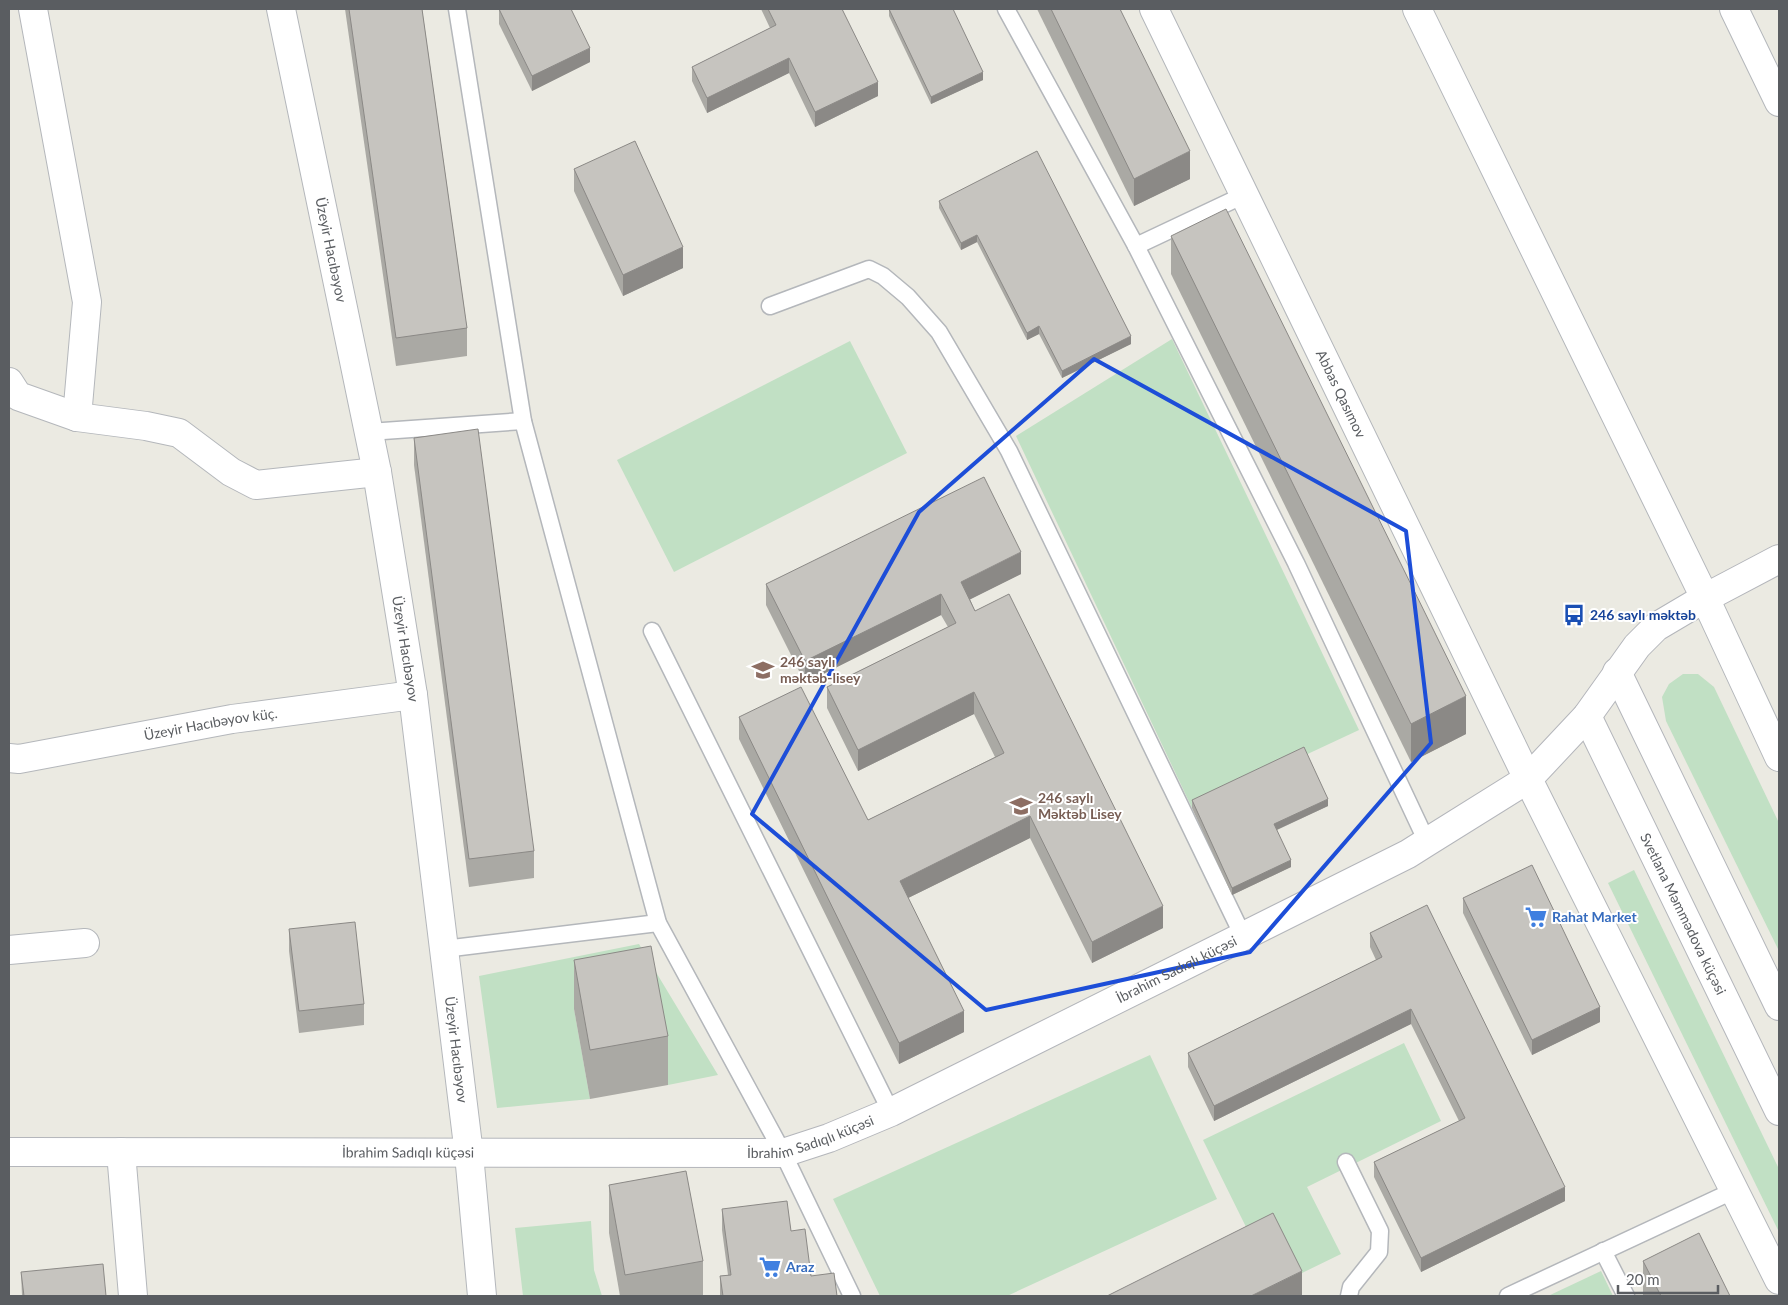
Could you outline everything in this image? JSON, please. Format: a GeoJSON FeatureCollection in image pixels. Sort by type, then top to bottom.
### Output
{"type":"FeatureCollection","features":[{"type":"Feature","properties":{"kind":"street"},"geometry":{"type":"LineString","coordinates":[[33,9],[87,302],[77,417]]}},
{"type":"Feature","properties":{"kind":"street","name":"Üzeyir Hacıbəyov"},"geometry":{"type":"LineString","coordinates":[[281,9],[377,472],[413,695],[469,1154],[482,1296]]}},
{"type":"Feature","properties":{"kind":"street","name":"Abbas Qasımov"},"geometry":{"type":"LineString","coordinates":[[1154,9],[1528,779],[1779,1280]]}},
{"type":"Feature","properties":{"kind":"street"},"geometry":{"type":"LineString","coordinates":[[1417,9],[1705,598],[1779,757]]}},
{"type":"Feature","properties":{"kind":"street"},"geometry":{"type":"LineString","coordinates":[[1734,9],[1779,102]]}},
{"type":"Feature","properties":{"kind":"street"},"geometry":{"type":"LineString","coordinates":[[9,382],[18,396],[77,417],[146,426],[179,433],[231,472],[256,485],[377,472]]}},
{"type":"Feature","properties":{"kind":"street","name":"İbrahim Sadıqlı küçəsi"},"geometry":{"type":"LineString","coordinates":[[9,1152],[783,1153],[829,1138],[891,1112],[1408,854],[1528,779],[1587,716],[1617,672],[1656,627],[1705,598],[1779,559]]}},
{"type":"Feature","properties":{"kind":"street"},"geometry":{"type":"LineString","coordinates":[[1617,672],[1779,1006]]}},
{"type":"Feature","properties":{"kind":"street","name":"Üzeyir Hacıbəyov küç."},"geometry":{"type":"LineString","coordinates":[[9,758],[18,759],[232,720],[413,695]]}},
{"type":"Feature","properties":{"kind":"street","name":"Svetlana Məmmədova küçəsi"},"geometry":{"type":"LineString","coordinates":[[1587,716],[1779,1111]]}},
{"type":"Feature","properties":{"kind":"street"},"geometry":{"type":"LineString","coordinates":[[9,950],[85,943]]}},
{"type":"Feature","properties":{"kind":"street"},"geometry":{"type":"LineString","coordinates":[[121,1152],[133,1296]]}},
{"type":"Feature","properties":{"kind":"lane"},"geometry":{"type":"LineString","coordinates":[[457,9],[522,421],[658,923],[783,1153],[852,1296]]}},
{"type":"Feature","properties":{"kind":"lane"},"geometry":{"type":"LineString","coordinates":[[1006,9],[1136,246],[1296,564],[1426,842]]}},
{"type":"Feature","properties":{"kind":"lane"},"geometry":{"type":"LineString","coordinates":[[1136,246],[1244,195]]}},
{"type":"Feature","properties":{"kind":"lane"},"geometry":{"type":"LineString","coordinates":[[770,306],[869,270],[883,276],[908,297],[939,332],[1009,451],[1243,936]]}},
{"type":"Feature","properties":{"kind":"lane"},"geometry":{"type":"LineString","coordinates":[[369,432],[522,421]]}},
{"type":"Feature","properties":{"kind":"lane"},"geometry":{"type":"LineString","coordinates":[[652,631],[891,1112]]}},
{"type":"Feature","properties":{"kind":"lane"},"geometry":{"type":"LineString","coordinates":[[444,950],[658,923]]}},
{"type":"Feature","properties":{"kind":"lane"},"geometry":{"type":"LineString","coordinates":[[1346,1162],[1380,1231],[1379,1252],[1351,1286],[1349,1296]]}},
{"type":"Feature","properties":{"kind":"lane"},"geometry":{"type":"LineString","coordinates":[[1508,1296],[1735,1190]]}},
{"type":"Feature","properties":{"kind":"lane"},"geometry":{"type":"LineString","coordinates":[[1603,1251],[1626,1296]]}},
{"type":"Feature","properties":{"kind":"highlighted area"},"geometry":{"type":"Polygon","coordinates":[[[1094,359],[1406,531],[1431,743],[1250,952],[986,1010],[752,814],[919,512],[1094,359]]]}},
{"type":"Feature","properties":{"kind":"green space"},"geometry":{"type":"Polygon","coordinates":[[[1172,339],[1359,730],[1192,808],[1016,436],[1172,339]]]}},
{"type":"Feature","properties":{"kind":"green space"},"geometry":{"type":"Polygon","coordinates":[[[850,341],[907,453],[674,572],[617,460],[850,341]]]}},
{"type":"Feature","properties":{"kind":"green space"},"geometry":{"type":"Polygon","coordinates":[[[1683,674],[1698,674],[1714,687],[1779,823],[1779,951],[1666,721],[1662,697],[1669,684],[1683,674]]]}},
{"type":"Feature","properties":{"kind":"green space"},"geometry":{"type":"Polygon","coordinates":[[[1634,870],[1779,1169],[1779,1232],[1608,883],[1634,870]]]}},
{"type":"Feature","properties":{"kind":"green space"},"geometry":{"type":"Polygon","coordinates":[[[639,944],[718,1075],[668,1085],[651,995],[574,1009],[590,1099],[497,1108],[479,976],[639,944]]]}},
{"type":"Feature","properties":{"kind":"green space"},"geometry":{"type":"Polygon","coordinates":[[[1404,1043],[1441,1121],[1307,1187],[1341,1254],[1302,1273],[1272,1222],[1248,1231],[1203,1140],[1404,1043]]]}},
{"type":"Feature","properties":{"kind":"green space"},"geometry":{"type":"Polygon","coordinates":[[[1150,1055],[1217,1199],[1007,1296],[880,1296],[833,1199],[1150,1055]]]}},
{"type":"Feature","properties":{"kind":"green space"},"geometry":{"type":"Polygon","coordinates":[[[591,1221],[594,1270],[602,1296],[523,1296],[515,1228],[591,1221]]]}},
{"type":"Feature","properties":{"kind":"green space"},"geometry":{"type":"Polygon","coordinates":[[[1601,1271],[1613,1296],[1548,1296],[1601,1271]]]}},
{"type":"Feature","properties":{"kind":"building"},"geometry":{"type":"Polygon","coordinates":[[[349,9],[422,9],[467,328],[396,338],[349,9]]]}},
{"type":"Feature","properties":{"kind":"building"},"geometry":{"type":"Polygon","coordinates":[[[499,9],[571,9],[590,48],[532,76],[499,9]]]}},
{"type":"Feature","properties":{"kind":"building"},"geometry":{"type":"Polygon","coordinates":[[[768,9],[842,9],[878,82],[815,112],[789,58],[707,98],[692,67],[776,25],[768,9]]]}},
{"type":"Feature","properties":{"kind":"building"},"geometry":{"type":"Polygon","coordinates":[[[889,9],[953,9],[983,72],[931,97],[889,9]]]}},
{"type":"Feature","properties":{"kind":"building"},"geometry":{"type":"Polygon","coordinates":[[[1051,9],[1120,9],[1190,151],[1134,179],[1051,9]]]}},
{"type":"Feature","properties":{"kind":"building"},"geometry":{"type":"Polygon","coordinates":[[[635,141],[683,247],[623,275],[574,169],[635,141]]]}},
{"type":"Feature","properties":{"kind":"building"},"geometry":{"type":"Polygon","coordinates":[[[1037,151],[1131,336],[1062,371],[1039,326],[1027,333],[977,235],[961,243],[939,201],[1037,151]]]}},
{"type":"Feature","properties":{"kind":"building"},"geometry":{"type":"Polygon","coordinates":[[[1226,209],[1466,696],[1411,724],[1171,236],[1226,209]]]}},
{"type":"Feature","properties":{"kind":"building"},"geometry":{"type":"Polygon","coordinates":[[[478,429],[534,851],[469,859],[414,438],[478,429]]]}},
{"type":"Feature","properties":{"kind":"building","name":"246 saylı Məktəb Lisey"},"geometry":{"type":"Polygon","coordinates":[[[984,477],[1021,552],[961,582],[975,611],[1009,594],[1163,906],[1092,942],[1030,816],[900,881],[964,1011],[899,1043],[739,717],[801,687],[868,820],[1004,753],[974,692],[858,750],[827,687],[956,623],[941,594],[805,661],[766,584],[984,477]]]}},
{"type":"Feature","properties":{"kind":"building"},"geometry":{"type":"Polygon","coordinates":[[[1304,747],[1328,799],[1274,824],[1291,860],[1232,888],[1192,800],[1304,747]]]}},
{"type":"Feature","properties":{"kind":"building"},"geometry":{"type":"Polygon","coordinates":[[[1532,865],[1600,1007],[1532,1040],[1463,898],[1532,865]]]}},
{"type":"Feature","properties":{"kind":"building"},"geometry":{"type":"Polygon","coordinates":[[[1427,905],[1565,1187],[1421,1258],[1374,1162],[1465,1118],[1411,1009],[1214,1106],[1188,1053],[1382,957],[1370,933],[1427,905]]]}},
{"type":"Feature","properties":{"kind":"building"},"geometry":{"type":"Polygon","coordinates":[[[355,922],[364,1004],[299,1011],[289,929],[355,922]]]}},
{"type":"Feature","properties":{"kind":"building"},"geometry":{"type":"Polygon","coordinates":[[[651,946],[668,1036],[590,1050],[574,960],[651,946]]]}},
{"type":"Feature","properties":{"kind":"building"},"geometry":{"type":"Polygon","coordinates":[[[686,1171],[703,1261],[625,1275],[609,1185],[686,1171]]]}},
{"type":"Feature","properties":{"kind":"building"},"geometry":{"type":"Polygon","coordinates":[[[787,1201],[791,1231],[805,1229],[811,1276],[834,1273],[837,1296],[723,1296],[720,1276],[731,1275],[722,1209],[787,1201]]]}},
{"type":"Feature","properties":{"kind":"building"},"geometry":{"type":"Polygon","coordinates":[[[1273,1213],[1302,1271],[1251,1296],[1107,1296],[1273,1213]]]}},
{"type":"Feature","properties":{"kind":"building"},"geometry":{"type":"Polygon","coordinates":[[[1699,1233],[1730,1296],[1661,1296],[1643,1261],[1699,1233]]]}},
{"type":"Feature","properties":{"kind":"building"},"geometry":{"type":"Polygon","coordinates":[[[103,1264],[106,1296],[24,1296],[21,1272],[103,1264]]]}},
{"type":"Feature","properties":{"kind":"place","name":"246 saylı mәktәb"},"geometry":{"type":"Point","coordinates":[1574,615]}},
{"type":"Feature","properties":{"kind":"place","name":"246 saylı məktəb-lisey"},"geometry":{"type":"Point","coordinates":[763,670]}},
{"type":"Feature","properties":{"kind":"place","name":"246 saylı Məktəb Lisey"},"geometry":{"type":"Point","coordinates":[1021,806]}},
{"type":"Feature","properties":{"kind":"place","name":"Rahat Market"},"geometry":{"type":"Point","coordinates":[1536,917]}},
{"type":"Feature","properties":{"kind":"place","name":"Araz"},"geometry":{"type":"Point","coordinates":[770,1267]}}]}
